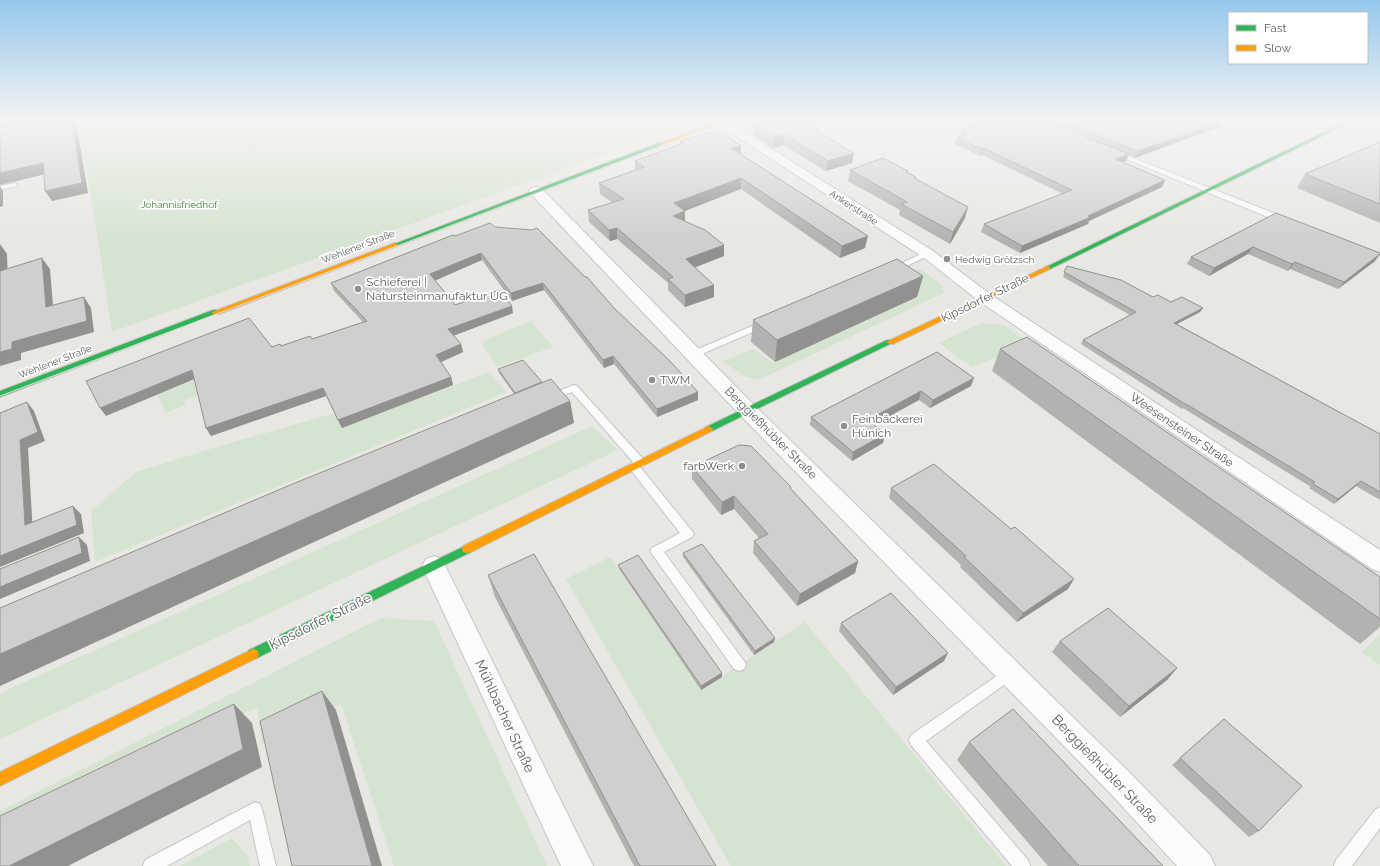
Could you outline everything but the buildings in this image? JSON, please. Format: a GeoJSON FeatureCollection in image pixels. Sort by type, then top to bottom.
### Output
{"type":"FeatureCollection","features":[{"type":"Feature","properties":{"kind":"street","name":"Wehlener Straße"},"geometry":{"type":"LineString","coordinates":[[0,394],[616,160]]}},
{"type":"Feature","properties":{"kind":"street","name":"Ankerstraße"},"geometry":{"type":"LineString","coordinates":[[783,160],[928,254],[985,298]]}},
{"type":"Feature","properties":{"kind":"street","name":"Kipsdorfer Straße"},"geometry":{"type":"LineString","coordinates":[[0,779],[434,566],[747,410],[985,298],[1267,160]]}},
{"type":"Feature","properties":{"kind":"street","name":"Berggießhübler Straße"},"geometry":{"type":"LineString","coordinates":[[536,191],[747,410],[1119,782],[1199,866]]}},
{"type":"Feature","properties":{"kind":"street","name":"Weesensteiner Straße"},"geometry":{"type":"LineString","coordinates":[[985,298],[1380,562]]}},
{"type":"Feature","properties":{"kind":"street","name":"Mühlbacher Straße"},"geometry":{"type":"LineString","coordinates":[[434,566],[577,866]]}},
{"type":"Feature","properties":{"kind":"lane"},"geometry":{"type":"LineString","coordinates":[[1134,160],[1294,224]]}},
{"type":"Feature","properties":{"kind":"lane"},"geometry":{"type":"LineString","coordinates":[[0,188],[15,185]]}},
{"type":"Feature","properties":{"kind":"lane"},"geometry":{"type":"LineString","coordinates":[[884,273],[928,254]]}},
{"type":"Feature","properties":{"kind":"lane"},"geometry":{"type":"LineString","coordinates":[[694,354],[775,320]]}},
{"type":"Feature","properties":{"kind":"lane"},"geometry":{"type":"LineString","coordinates":[[545,400],[574,388],[637,465],[688,534],[656,551],[739,665]]}},
{"type":"Feature","properties":{"kind":"lane"},"geometry":{"type":"LineString","coordinates":[[1010,673],[916,740],[1022,866]]}},
{"type":"Feature","properties":{"kind":"lane"},"geometry":{"type":"LineString","coordinates":[[151,866],[255,809],[268,866]]}},
{"type":"Feature","properties":{"kind":"lane"},"geometry":{"type":"LineString","coordinates":[[1342,866],[1380,815]]}},
{"type":"Feature","properties":{"kind":"green space","name":"Johannisfriedhof"},"geometry":{"type":"Polygon","coordinates":[[[85,160],[587,160],[112,332],[85,160]]]}},
{"type":"Feature","properties":{"kind":"green space"},"geometry":{"type":"Polygon","coordinates":[[[920,269],[942,285],[944,293],[758,380],[744,376],[722,361],[754,349],[773,363],[919,297],[894,280],[920,269]]]}},
{"type":"Feature","properties":{"kind":"green space"},"geometry":{"type":"Polygon","coordinates":[[[531,321],[553,347],[497,367],[481,342],[531,321]]]}},
{"type":"Feature","properties":{"kind":"green space"},"geometry":{"type":"Polygon","coordinates":[[[981,323],[1003,325],[1380,582],[1018,349],[972,367],[939,343],[981,323]]]}},
{"type":"Feature","properties":{"kind":"green space"},"geometry":{"type":"Polygon","coordinates":[[[489,372],[507,392],[95,562],[91,511],[136,472],[335,413],[342,428],[489,372]]]}},
{"type":"Feature","properties":{"kind":"green space"},"geometry":{"type":"Polygon","coordinates":[[[211,373],[218,388],[185,400],[186,405],[166,413],[157,395],[211,373]]]}},
{"type":"Feature","properties":{"kind":"green space"},"geometry":{"type":"Polygon","coordinates":[[[592,426],[618,450],[0,739],[0,693],[592,426]]]}},
{"type":"Feature","properties":{"kind":"green space"},"geometry":{"type":"Polygon","coordinates":[[[610,557],[701,690],[805,622],[1006,866],[731,866],[566,579],[610,557]]]}},
{"type":"Feature","properties":{"kind":"green space"},"geometry":{"type":"Polygon","coordinates":[[[381,618],[434,621],[547,866],[394,866],[341,704],[262,745],[257,707],[0,840],[0,811],[381,618]]]}},
{"type":"Feature","properties":{"kind":"green space"},"geometry":{"type":"Polygon","coordinates":[[[1380,634],[1380,665],[1362,652],[1380,634]]]}},
{"type":"Feature","properties":{"kind":"green space"},"geometry":{"type":"Polygon","coordinates":[[[232,838],[248,856],[250,866],[180,866],[232,838]]]}},
{"type":"Feature","properties":{"kind":"tram line"},"geometry":{"type":"LineString","coordinates":[[0,396],[623,160]]}},
{"type":"Feature","properties":{"kind":"traffic: fast"},"geometry":{"type":"LineString","coordinates":[[395,245],[618,160]]}},
{"type":"Feature","properties":{"kind":"traffic: fast"},"geometry":{"type":"LineString","coordinates":[[1048,268],[1269,160]]}},
{"type":"Feature","properties":{"kind":"traffic: fast"},"geometry":{"type":"LineString","coordinates":[[0,394],[216,312]]}},
{"type":"Feature","properties":{"kind":"traffic: fast"},"geometry":{"type":"LineString","coordinates":[[709,429],[890,342]]}},
{"type":"Feature","properties":{"kind":"traffic: fast"},"geometry":{"type":"LineString","coordinates":[[253,654],[467,549]]}},
{"type":"Feature","properties":{"kind":"traffic: slow"},"geometry":{"type":"LineString","coordinates":[[216,312],[395,245]]}},
{"type":"Feature","properties":{"kind":"traffic: slow"},"geometry":{"type":"LineString","coordinates":[[890,342],[1048,268]]}},
{"type":"Feature","properties":{"kind":"traffic: slow"},"geometry":{"type":"LineString","coordinates":[[467,549],[709,429]]}},
{"type":"Feature","properties":{"kind":"traffic: slow"},"geometry":{"type":"LineString","coordinates":[[0,779],[253,654]]}},
{"type":"Feature","properties":{"kind":"place","name":"Hedwig Grötzsch"},"geometry":{"type":"Point","coordinates":[947,259]}},
{"type":"Feature","properties":{"kind":"place","name":"Schieferei | Natursteinmanufaktur UG"},"geometry":{"type":"Point","coordinates":[358,289]}},
{"type":"Feature","properties":{"kind":"place","name":"TWM"},"geometry":{"type":"Point","coordinates":[652,380]}},
{"type":"Feature","properties":{"kind":"place","name":"Feinbäckerei Hünich"},"geometry":{"type":"Point","coordinates":[844,426]}},
{"type":"Feature","properties":{"kind":"place","name":"farbWerk"},"geometry":{"type":"Point","coordinates":[742,466]}}]}
